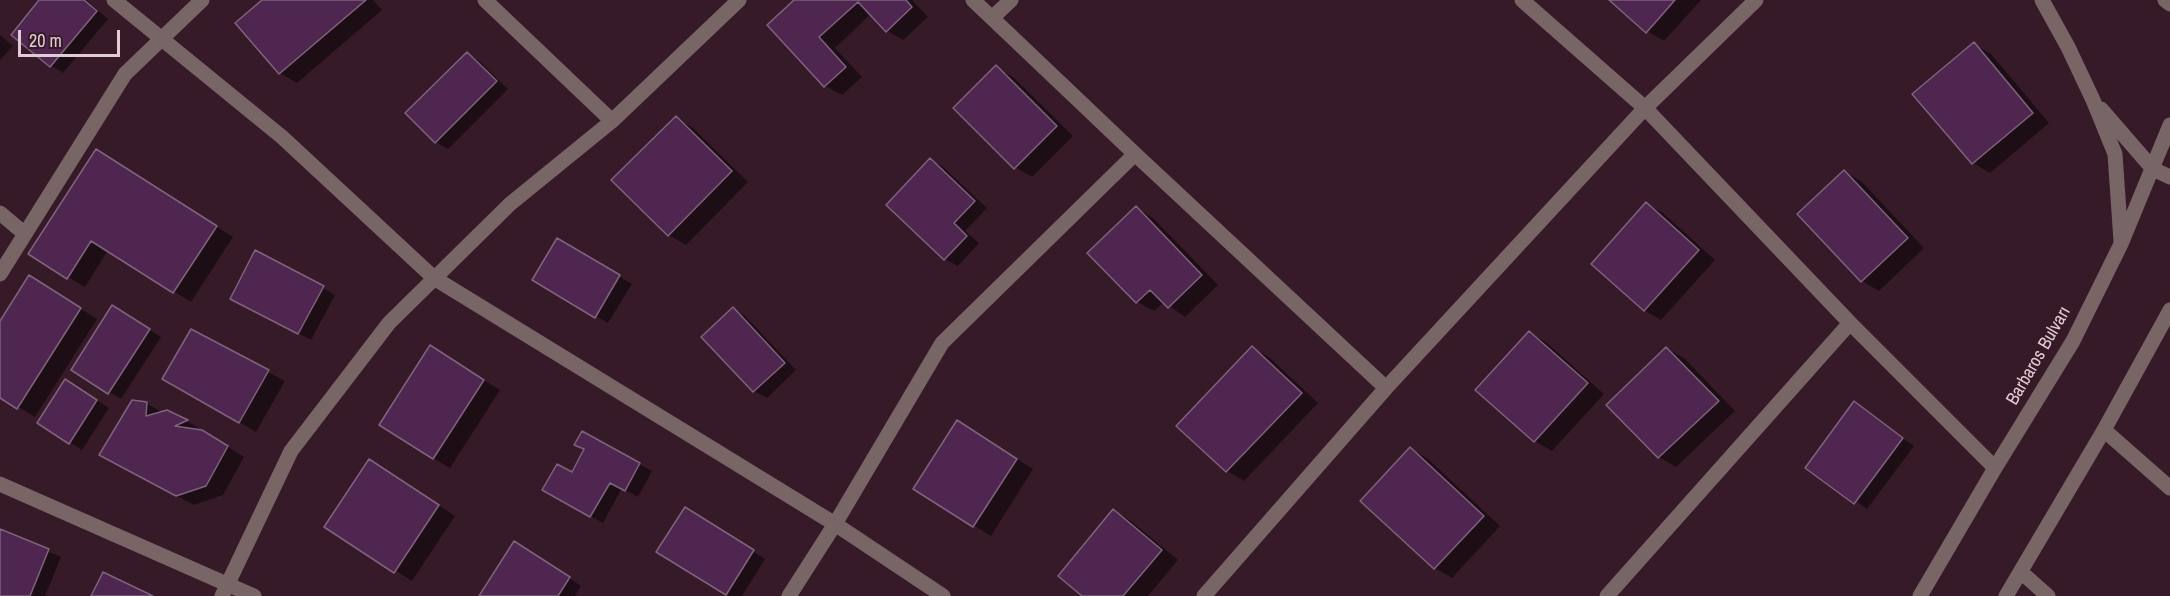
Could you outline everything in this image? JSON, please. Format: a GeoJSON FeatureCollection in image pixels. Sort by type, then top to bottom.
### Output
{"type":"FeatureCollection","features":[{"type":"Feature","properties":{"kind":"street"},"geometry":{"type":"LineString","coordinates":[[114,0],[282,137],[434,279],[834,524],[943,596]]}},
{"type":"Feature","properties":{"kind":"street"},"geometry":{"type":"LineString","coordinates":[[0,274],[125,74],[202,0]]}},
{"type":"Feature","properties":{"kind":"street"},"geometry":{"type":"LineString","coordinates":[[485,0],[612,121]]}},
{"type":"Feature","properties":{"kind":"street"},"geometry":{"type":"LineString","coordinates":[[225,590],[291,451],[389,323],[510,204],[612,121],[739,0]]}},
{"type":"Feature","properties":{"kind":"street"},"geometry":{"type":"LineString","coordinates":[[973,0],[1386,388]]}},
{"type":"Feature","properties":{"kind":"street"},"geometry":{"type":"LineString","coordinates":[[992,18],[1011,0]]}},
{"type":"Feature","properties":{"kind":"street"},"geometry":{"type":"LineString","coordinates":[[1522,0],[1645,108],[1850,323],[1995,468]]}},
{"type":"Feature","properties":{"kind":"street"},"geometry":{"type":"LineString","coordinates":[[1204,596],[1386,388],[1645,108],[1756,0]]}},
{"type":"Feature","properties":{"kind":"street"},"geometry":{"type":"LineString","coordinates":[[2042,0],[2068,47],[2115,154],[2121,244]]}},
{"type":"Feature","properties":{"kind":"street"},"geometry":{"type":"LineString","coordinates":[[2165,0],[2170,4]]}},
{"type":"Feature","properties":{"kind":"street"},"geometry":{"type":"LineString","coordinates":[[2093,100],[2153,169],[2170,177]]}},
{"type":"Feature","properties":{"kind":"street","name":"Barbaros Bulvarı"},"geometry":{"type":"LineString","coordinates":[[1920,596],[2073,341],[2121,244],[2170,125]]}},
{"type":"Feature","properties":{"kind":"street"},"geometry":{"type":"LineString","coordinates":[[789,596],[942,343],[1135,154]]}},
{"type":"Feature","properties":{"kind":"street"},"geometry":{"type":"LineString","coordinates":[[0,213],[25,234]]}},
{"type":"Feature","properties":{"kind":"street"},"geometry":{"type":"LineString","coordinates":[[2006,596],[2104,430],[2170,310]]}},
{"type":"Feature","properties":{"kind":"street"},"geometry":{"type":"LineString","coordinates":[[1607,596],[1850,323]]}},
{"type":"Feature","properties":{"kind":"street"},"geometry":{"type":"LineString","coordinates":[[2104,430],[2170,488]]}},
{"type":"Feature","properties":{"kind":"street"},"geometry":{"type":"LineString","coordinates":[[0,484],[225,590],[254,596]]}},
{"type":"Feature","properties":{"kind":"street"},"geometry":{"type":"LineString","coordinates":[[2021,572],[2048,596]]}},
{"type":"Feature","properties":{"kind":"building"},"geometry":{"type":"Polygon","coordinates":[[[39,0],[84,0],[97,11],[50,67],[11,35],[39,0]]]}},
{"type":"Feature","properties":{"kind":"building"},"geometry":{"type":"Polygon","coordinates":[[[262,0],[366,0],[279,74],[235,23],[262,0]]]}},
{"type":"Feature","properties":{"kind":"building"},"geometry":{"type":"Polygon","coordinates":[[[794,0],[906,0],[912,7],[886,32],[858,2],[819,37],[846,67],[824,87],[767,25],[794,0]]]}},
{"type":"Feature","properties":{"kind":"building"},"geometry":{"type":"Polygon","coordinates":[[[1609,0],[1675,0],[1646,33],[1609,0]]]}},
{"type":"Feature","properties":{"kind":"building"},"geometry":{"type":"Polygon","coordinates":[[[1974,42],[2033,113],[1972,164],[1912,94],[1974,42]]]}},
{"type":"Feature","properties":{"kind":"building"},"geometry":{"type":"Polygon","coordinates":[[[467,52],[497,81],[435,143],[405,113],[467,52]]]}},
{"type":"Feature","properties":{"kind":"building"},"geometry":{"type":"Polygon","coordinates":[[[996,65],[1057,126],[1014,169],[953,108],[996,65]]]}},
{"type":"Feature","properties":{"kind":"building"},"geometry":{"type":"Polygon","coordinates":[[[676,116],[732,171],[668,236],[611,180],[676,116]]]}},
{"type":"Feature","properties":{"kind":"building"},"geometry":{"type":"Polygon","coordinates":[[[96,149],[217,226],[173,293],[91,241],[67,279],[28,254],[96,149]]]}},
{"type":"Feature","properties":{"kind":"building"},"geometry":{"type":"Polygon","coordinates":[[[930,158],[975,201],[954,223],[967,236],[944,260],[886,205],[930,158]]]}},
{"type":"Feature","properties":{"kind":"building"},"geometry":{"type":"Polygon","coordinates":[[[1844,170],[1908,238],[1861,282],[1797,214],[1844,170]]]}},
{"type":"Feature","properties":{"kind":"building"},"geometry":{"type":"Polygon","coordinates":[[[1646,202],[1699,250],[1644,311],[1591,264],[1646,202]]]}},
{"type":"Feature","properties":{"kind":"building"},"geometry":{"type":"Polygon","coordinates":[[[1136,206],[1202,275],[1168,308],[1150,290],[1136,303],[1087,253],[1136,206]]]}},
{"type":"Feature","properties":{"kind":"building"},"geometry":{"type":"Polygon","coordinates":[[[557,238],[620,275],[595,318],[532,280],[557,238]]]}},
{"type":"Feature","properties":{"kind":"building"},"geometry":{"type":"Polygon","coordinates":[[[255,250],[324,286],[298,334],[230,299],[255,250]]]}},
{"type":"Feature","properties":{"kind":"building"},"geometry":{"type":"Polygon","coordinates":[[[29,275],[81,308],[17,409],[0,398],[0,321],[29,275]]]}},
{"type":"Feature","properties":{"kind":"building"},"geometry":{"type":"Polygon","coordinates":[[[112,305],[150,329],[108,394],[71,370],[112,305]]]}},
{"type":"Feature","properties":{"kind":"building"},"geometry":{"type":"Polygon","coordinates":[[[733,307],[785,363],[753,392],[701,337],[733,307]]]}},
{"type":"Feature","properties":{"kind":"building"},"geometry":{"type":"Polygon","coordinates":[[[191,329],[269,370],[239,423],[162,379],[191,329]]]}},
{"type":"Feature","properties":{"kind":"building"},"geometry":{"type":"Polygon","coordinates":[[[1529,331],[1588,383],[1534,442],[1475,390],[1529,331]]]}},
{"type":"Feature","properties":{"kind":"building"},"geometry":{"type":"Polygon","coordinates":[[[430,345],[484,380],[433,459],[379,425],[430,345]]]}},
{"type":"Feature","properties":{"kind":"building"},"geometry":{"type":"Polygon","coordinates":[[[1252,346],[1302,393],[1226,472],[1176,426],[1252,346]]]}},
{"type":"Feature","properties":{"kind":"building"},"geometry":{"type":"Polygon","coordinates":[[[1666,347],[1719,401],[1658,458],[1606,405],[1666,347]]]}},
{"type":"Feature","properties":{"kind":"building"},"geometry":{"type":"Polygon","coordinates":[[[65,379],[97,400],[69,444],[37,423],[65,379]]]}},
{"type":"Feature","properties":{"kind":"building"},"geometry":{"type":"Polygon","coordinates":[[[132,400],[147,402],[146,416],[167,410],[188,420],[175,426],[202,430],[228,446],[206,486],[176,496],[99,455],[132,400]]]}},
{"type":"Feature","properties":{"kind":"building"},"geometry":{"type":"Polygon","coordinates":[[[1854,401],[1903,438],[1854,504],[1805,468],[1854,401]]]}},
{"type":"Feature","properties":{"kind":"building"},"geometry":{"type":"Polygon","coordinates":[[[957,420],[1017,459],[973,527],[913,489],[957,420]]]}},
{"type":"Feature","properties":{"kind":"building"},"geometry":{"type":"Polygon","coordinates":[[[582,431],[640,463],[625,491],[610,483],[590,517],[542,490],[557,464],[572,472],[584,449],[574,445],[582,431]]]}},
{"type":"Feature","properties":{"kind":"building"},"geometry":{"type":"Polygon","coordinates":[[[1410,447],[1484,516],[1434,569],[1360,501],[1410,447]]]}},
{"type":"Feature","properties":{"kind":"building"},"geometry":{"type":"Polygon","coordinates":[[[369,459],[439,505],[394,573],[324,527],[369,459]]]}},
{"type":"Feature","properties":{"kind":"building"},"geometry":{"type":"Polygon","coordinates":[[[685,507],[754,550],[726,595],[656,552],[685,507]]]}},
{"type":"Feature","properties":{"kind":"building"},"geometry":{"type":"Polygon","coordinates":[[[1113,509],[1162,550],[1123,596],[1082,596],[1058,576],[1113,509]]]}},
{"type":"Feature","properties":{"kind":"building"},"geometry":{"type":"Polygon","coordinates":[[[0,529],[49,549],[30,596],[0,596],[0,529]]]}},
{"type":"Feature","properties":{"kind":"building"},"geometry":{"type":"Polygon","coordinates":[[[514,541],[570,577],[558,596],[479,596],[514,541]]]}},
{"type":"Feature","properties":{"kind":"building"},"geometry":{"type":"Polygon","coordinates":[[[103,572],[153,596],[91,596],[103,572]]]}}]}
